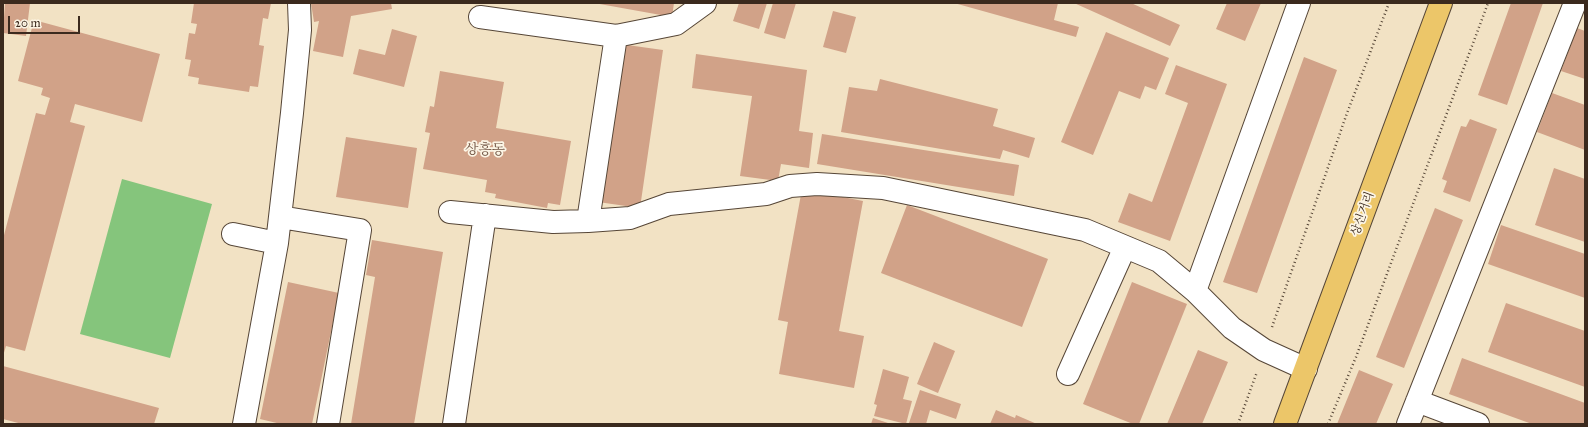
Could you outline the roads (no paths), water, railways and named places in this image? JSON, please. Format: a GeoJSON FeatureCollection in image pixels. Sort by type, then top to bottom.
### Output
{"type":"FeatureCollection","features":[{"type":"Feature","properties":{"kind":"main road","name":"상신거리"},"geometry":{"type":"LineString","coordinates":[[1285,424],[1441,3]]}},
{"type":"Feature","properties":{"kind":"street"},"geometry":{"type":"LineString","coordinates":[[244,424],[277,243],[300,30],[299,3]]}},
{"type":"Feature","properties":{"kind":"street"},"geometry":{"type":"LineString","coordinates":[[480,17],[616,36],[676,24],[705,3]]}},
{"type":"Feature","properties":{"kind":"street"},"geometry":{"type":"LineString","coordinates":[[1195,291],[1299,3]]}},
{"type":"Feature","properties":{"kind":"street"},"geometry":{"type":"LineString","coordinates":[[1408,424],[1577,14]]}},
{"type":"Feature","properties":{"kind":"street"},"geometry":{"type":"LineString","coordinates":[[588,221],[616,36]]}},
{"type":"Feature","properties":{"kind":"street"},"geometry":{"type":"LineString","coordinates":[[450,212],[553,222],[588,221],[630,218],[669,204],[766,194],[790,186],[817,184],[883,188],[1085,230],[1159,261],[1195,291],[1232,328],[1264,350],[1306,369]]}},
{"type":"Feature","properties":{"kind":"street"},"geometry":{"type":"LineString","coordinates":[[280,216],[360,230],[328,424]]}},
{"type":"Feature","properties":{"kind":"street"},"geometry":{"type":"LineString","coordinates":[[454,424],[485,216]]}},
{"type":"Feature","properties":{"kind":"street"},"geometry":{"type":"LineString","coordinates":[[233,234],[277,243]]}},
{"type":"Feature","properties":{"kind":"street"},"geometry":{"type":"LineString","coordinates":[[1068,374],[1126,247]]}},
{"type":"Feature","properties":{"kind":"street"},"geometry":{"type":"LineString","coordinates":[[1417,401],[1478,424]]}},
{"type":"Feature","properties":{"kind":"district","name":"상흥동"},"geometry":{"type":"Point","coordinates":[485,151]}}]}
